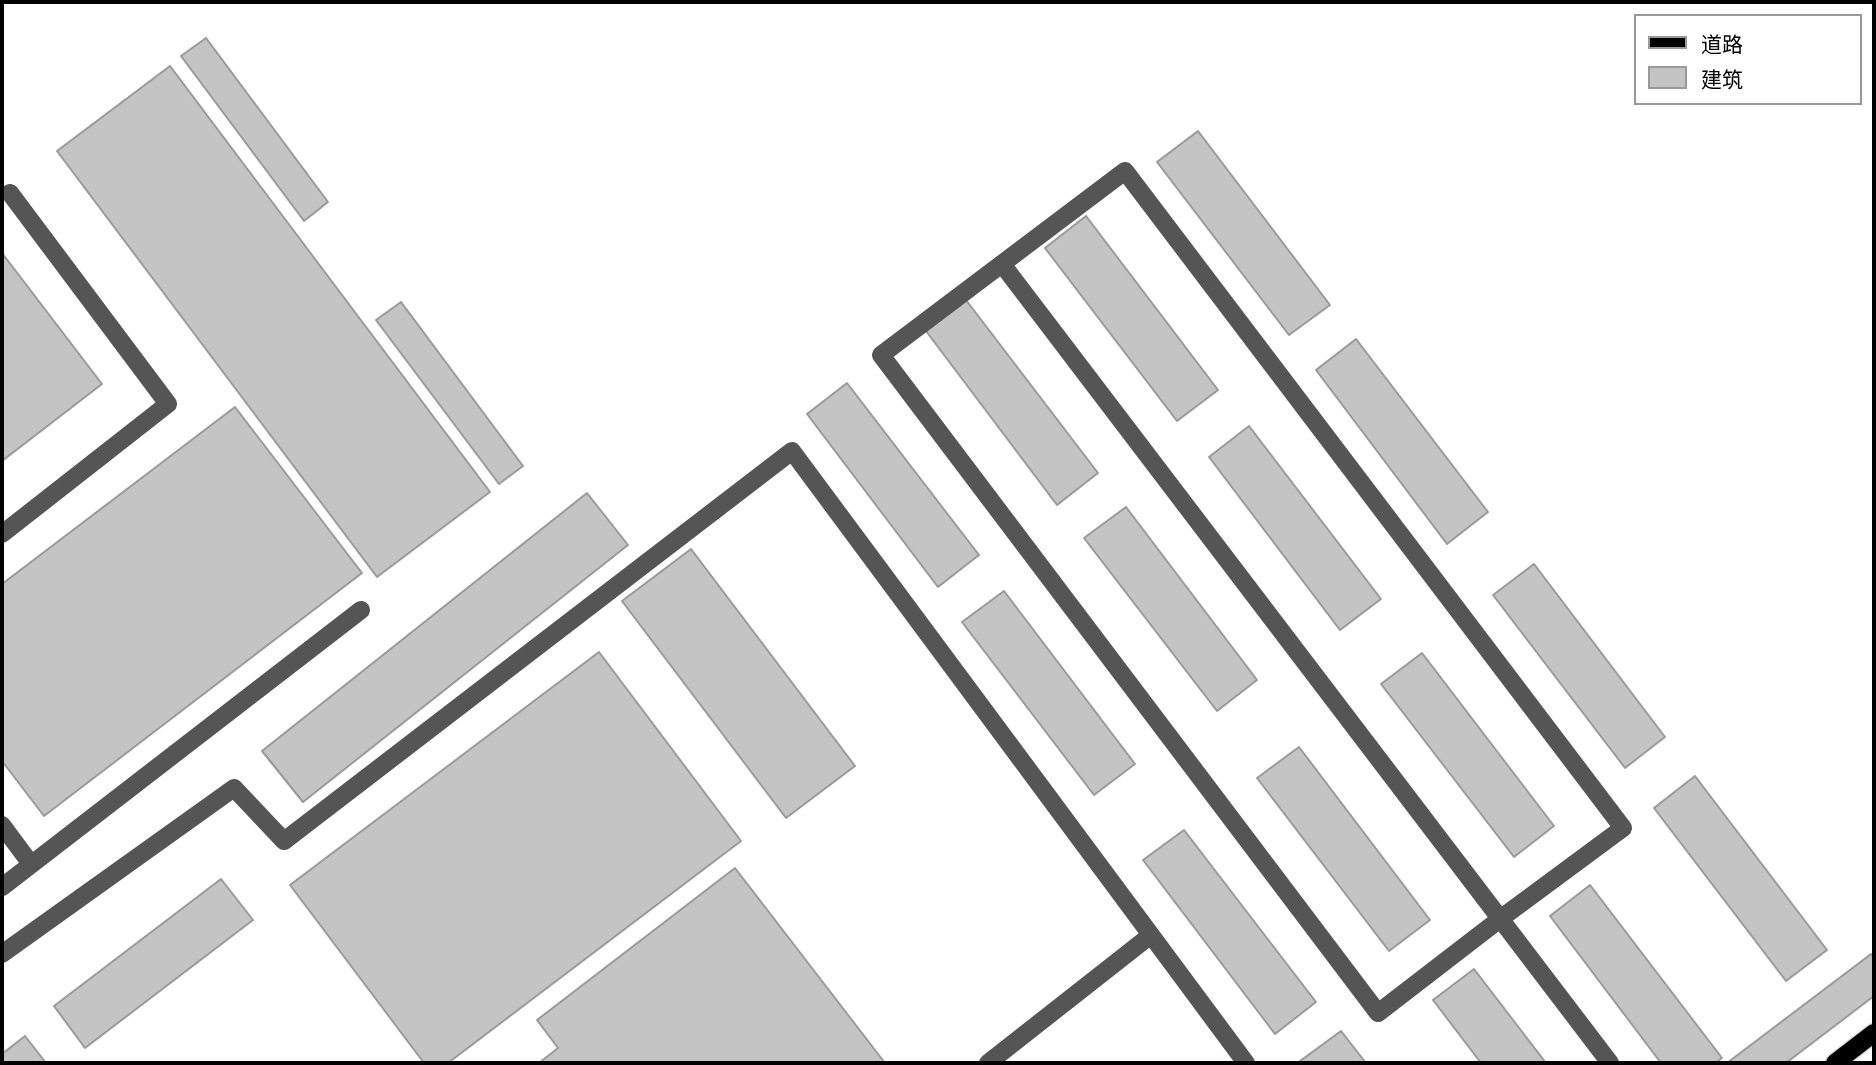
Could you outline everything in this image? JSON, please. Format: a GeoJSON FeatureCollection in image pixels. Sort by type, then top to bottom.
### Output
{"type":"FeatureCollection","features":[{"type":"Feature","properties":{"kind":"main road"},"geometry":{"type":"LineString","coordinates":[[1835,1063],[1874,1033]]}},
{"type":"Feature","properties":{"kind":"lane"},"geometry":{"type":"LineString","coordinates":[[1125,171],[1623,828],[1378,1013],[881,355],[1002,264],[1125,171]]}},
{"type":"Feature","properties":{"kind":"lane"},"geometry":{"type":"LineString","coordinates":[[2,534],[168,404],[10,193]]}},
{"type":"Feature","properties":{"kind":"lane"},"geometry":{"type":"LineString","coordinates":[[1002,264],[1610,1063]]}},
{"type":"Feature","properties":{"kind":"lane"},"geometry":{"type":"LineString","coordinates":[[2,954],[234,788],[284,841],[792,451],[1246,1063]]}},
{"type":"Feature","properties":{"kind":"lane"},"geometry":{"type":"LineString","coordinates":[[2,887],[361,610]]}},
{"type":"Feature","properties":{"kind":"lane"},"geometry":{"type":"LineString","coordinates":[[2,825],[31,864]]}},
{"type":"Feature","properties":{"kind":"lane"},"geometry":{"type":"LineString","coordinates":[[988,1063],[1151,935]]}},
{"type":"Feature","properties":{"kind":"building"},"geometry":{"type":"Polygon","coordinates":[[[206,38],[328,202],[304,221],[181,56],[206,38]]]}},
{"type":"Feature","properties":{"kind":"building"},"geometry":{"type":"Polygon","coordinates":[[[170,66],[490,492],[377,577],[57,151],[170,66]]]}},
{"type":"Feature","properties":{"kind":"building"},"geometry":{"type":"Polygon","coordinates":[[[1198,131],[1330,305],[1289,335],[1157,162],[1198,131]]]}},
{"type":"Feature","properties":{"kind":"building"},"geometry":{"type":"Polygon","coordinates":[[[1086,216],[1218,390],[1177,421],[1045,248],[1086,216]]]}},
{"type":"Feature","properties":{"kind":"building"},"geometry":{"type":"Polygon","coordinates":[[[2,253],[102,384],[2,461],[2,253]]]}},
{"type":"Feature","properties":{"kind":"building"},"geometry":{"type":"Polygon","coordinates":[[[966,300],[1098,473],[1057,505],[926,331],[966,300]]]}},
{"type":"Feature","properties":{"kind":"building"},"geometry":{"type":"Polygon","coordinates":[[[401,302],[523,466],[499,484],[376,320],[401,302]]]}},
{"type":"Feature","properties":{"kind":"building"},"geometry":{"type":"Polygon","coordinates":[[[1356,339],[1488,512],[1447,544],[1316,370],[1356,339]]]}},
{"type":"Feature","properties":{"kind":"building"},"geometry":{"type":"Polygon","coordinates":[[[847,383],[979,555],[938,587],[807,414],[847,383]]]}},
{"type":"Feature","properties":{"kind":"building"},"geometry":{"type":"Polygon","coordinates":[[[235,407],[362,573],[44,816],[2,761],[2,584],[235,407]]]}},
{"type":"Feature","properties":{"kind":"building"},"geometry":{"type":"Polygon","coordinates":[[[1249,426],[1381,599],[1340,630],[1209,457],[1249,426]]]}},
{"type":"Feature","properties":{"kind":"building"},"geometry":{"type":"Polygon","coordinates":[[[587,493],[628,545],[303,802],[262,751],[587,493]]]}},
{"type":"Feature","properties":{"kind":"building"},"geometry":{"type":"Polygon","coordinates":[[[1126,507],[1257,680],[1217,711],[1084,538],[1126,507]]]}},
{"type":"Feature","properties":{"kind":"building"},"geometry":{"type":"Polygon","coordinates":[[[691,549],[855,766],[786,818],[622,601],[691,549]]]}},
{"type":"Feature","properties":{"kind":"building"},"geometry":{"type":"Polygon","coordinates":[[[1534,564],[1665,737],[1625,768],[1493,595],[1534,564]]]}},
{"type":"Feature","properties":{"kind":"building"},"geometry":{"type":"Polygon","coordinates":[[[1004,591],[1135,764],[1094,795],[962,622],[1004,591]]]}},
{"type":"Feature","properties":{"kind":"building"},"geometry":{"type":"Polygon","coordinates":[[[599,652],[741,841],[448,1063],[424,1063],[290,885],[599,652]]]}},
{"type":"Feature","properties":{"kind":"building"},"geometry":{"type":"Polygon","coordinates":[[[1422,653],[1554,826],[1514,857],[1381,684],[1422,653]]]}},
{"type":"Feature","properties":{"kind":"building"},"geometry":{"type":"Polygon","coordinates":[[[1299,747],[1430,920],[1389,951],[1257,778],[1299,747]]]}},
{"type":"Feature","properties":{"kind":"building"},"geometry":{"type":"Polygon","coordinates":[[[1695,776],[1827,950],[1786,981],[1654,808],[1695,776]]]}},
{"type":"Feature","properties":{"kind":"building"},"geometry":{"type":"Polygon","coordinates":[[[1184,830],[1316,1002],[1275,1034],[1143,860],[1184,830]]]}},
{"type":"Feature","properties":{"kind":"building"},"geometry":{"type":"Polygon","coordinates":[[[735,868],[885,1063],[539,1063],[558,1048],[537,1020],[735,868]]]}},
{"type":"Feature","properties":{"kind":"building"},"geometry":{"type":"Polygon","coordinates":[[[221,879],[253,920],[85,1048],[54,1006],[221,879]]]}},
{"type":"Feature","properties":{"kind":"building"},"geometry":{"type":"Polygon","coordinates":[[[1590,885],[1722,1058],[1715,1063],[1661,1063],[1550,916],[1590,885]]]}},
{"type":"Feature","properties":{"kind":"building"},"geometry":{"type":"Polygon","coordinates":[[[1871,954],[1874,958],[1874,996],[1786,1063],[1727,1063],[1871,954]]]}},
{"type":"Feature","properties":{"kind":"building"},"geometry":{"type":"Polygon","coordinates":[[[1474,969],[1546,1063],[1481,1063],[1433,1000],[1474,969]]]}},
{"type":"Feature","properties":{"kind":"building"},"geometry":{"type":"Polygon","coordinates":[[[1341,1031],[1366,1063],[1300,1061],[1341,1031]]]}},
{"type":"Feature","properties":{"kind":"building"},"geometry":{"type":"Polygon","coordinates":[[[25,1036],[46,1063],[2,1063],[2,1054],[25,1036]]]}}]}
